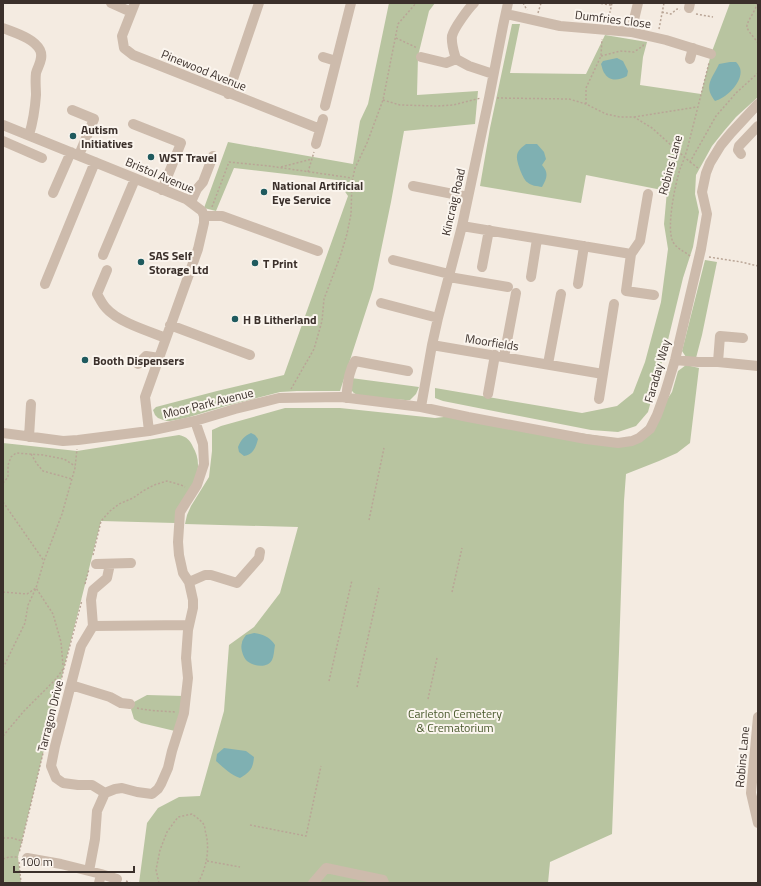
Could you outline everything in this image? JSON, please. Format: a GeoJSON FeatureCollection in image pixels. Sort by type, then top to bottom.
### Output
{"type":"FeatureCollection","features":[{"type":"Feature","properties":{"kind":"street"},"geometry":{"type":"LineString","coordinates":[[111,3],[133,8]]}},
{"type":"Feature","properties":{"kind":"street"},"geometry":{"type":"LineString","coordinates":[[228,94],[259,3]]}},
{"type":"Feature","properties":{"kind":"street"},"geometry":{"type":"LineString","coordinates":[[325,106],[351,3]]}},
{"type":"Feature","properties":{"kind":"street"},"geometry":{"type":"LineString","coordinates":[[474,3],[467,10],[452,36],[452,45],[456,59],[469,66],[493,74]]}},
{"type":"Feature","properties":{"kind":"street","name":"Kincraig Road"},"geometry":{"type":"LineString","coordinates":[[421,407],[432,345],[462,226],[508,3]]}},
{"type":"Feature","properties":{"kind":"street"},"geometry":{"type":"LineString","coordinates":[[631,32],[638,3]]}},
{"type":"Feature","properties":{"kind":"street","name":"Pinewood Avenue"},"geometry":{"type":"LineString","coordinates":[[133,8],[122,36],[124,48],[133,55],[228,94],[320,129]]}},
{"type":"Feature","properties":{"kind":"street","name":"Dumfries Close"},"geometry":{"type":"LineString","coordinates":[[506,14],[560,26],[631,32],[712,54]]}},
{"type":"Feature","properties":{"kind":"street"},"geometry":{"type":"LineString","coordinates":[[3,28],[29,38],[41,51],[42,58],[36,74],[35,107],[30,135]]}},
{"type":"Feature","properties":{"kind":"street"},"geometry":{"type":"LineString","coordinates":[[690,59],[693,48]]}},
{"type":"Feature","properties":{"kind":"street"},"geometry":{"type":"LineString","coordinates":[[323,57],[336,61]]}},
{"type":"Feature","properties":{"kind":"street"},"geometry":{"type":"LineString","coordinates":[[421,57],[446,63],[456,59]]}},
{"type":"Feature","properties":{"kind":"street","name":"Faraday Way"},"geometry":{"type":"LineString","coordinates":[[421,407],[586,439],[618,443],[632,441],[639,438],[650,428],[657,415],[665,393],[675,360],[700,256],[707,238],[707,214],[702,192],[706,173],[715,154],[731,133],[758,104]]}},
{"type":"Feature","properties":{"kind":"street"},"geometry":{"type":"LineString","coordinates":[[54,193],[94,119],[72,110]]}},
{"type":"Feature","properties":{"kind":"street"},"geometry":{"type":"LineString","coordinates":[[316,144],[323,119]]}},
{"type":"Feature","properties":{"kind":"street"},"geometry":{"type":"LineString","coordinates":[[133,124],[181,143],[162,190]]}},
{"type":"Feature","properties":{"kind":"street","name":"Bristol Avenue"},"geometry":{"type":"LineString","coordinates":[[3,125],[191,202],[203,213]]}},
{"type":"Feature","properties":{"kind":"street"},"geometry":{"type":"LineString","coordinates":[[741,154],[738,150],[739,146],[758,126]]}},
{"type":"Feature","properties":{"kind":"street"},"geometry":{"type":"LineString","coordinates":[[13,145],[19,131]]}},
{"type":"Feature","properties":{"kind":"street"},"geometry":{"type":"LineString","coordinates":[[3,141],[42,158]]}},
{"type":"Feature","properties":{"kind":"street"},"geometry":{"type":"LineString","coordinates":[[191,202],[197,189],[203,182],[213,156]]}},
{"type":"Feature","properties":{"kind":"street"},"geometry":{"type":"LineString","coordinates":[[45,284],[95,162]]}},
{"type":"Feature","properties":{"kind":"street"},"geometry":{"type":"LineString","coordinates":[[103,255],[135,179]]}},
{"type":"Feature","properties":{"kind":"street"},"geometry":{"type":"LineString","coordinates":[[413,186],[468,197]]}},
{"type":"Feature","properties":{"kind":"street"},"geometry":{"type":"LineString","coordinates":[[648,194],[640,241],[631,254],[626,291],[654,295]]}},
{"type":"Feature","properties":{"kind":"street"},"geometry":{"type":"LineString","coordinates":[[149,431],[145,397],[198,249],[204,223],[203,213],[222,216],[318,251]]}},
{"type":"Feature","properties":{"kind":"street"},"geometry":{"type":"LineString","coordinates":[[462,226],[631,254]]}},
{"type":"Feature","properties":{"kind":"street"},"geometry":{"type":"LineString","coordinates":[[482,267],[489,230]]}},
{"type":"Feature","properties":{"kind":"street"},"geometry":{"type":"LineString","coordinates":[[531,277],[537,239]]}},
{"type":"Feature","properties":{"kind":"street"},"geometry":{"type":"LineString","coordinates":[[578,284],[584,246]]}},
{"type":"Feature","properties":{"kind":"street"},"geometry":{"type":"LineString","coordinates":[[393,260],[512,290],[499,356],[488,394]]}},
{"type":"Feature","properties":{"kind":"street"},"geometry":{"type":"LineString","coordinates":[[107,270],[97,294],[106,308],[124,321],[166,338]]}},
{"type":"Feature","properties":{"kind":"street"},"geometry":{"type":"LineString","coordinates":[[548,364],[561,294]]}},
{"type":"Feature","properties":{"kind":"street"},"geometry":{"type":"LineString","coordinates":[[381,303],[438,318]]}},
{"type":"Feature","properties":{"kind":"street"},"geometry":{"type":"LineString","coordinates":[[599,399],[614,304]]}},
{"type":"Feature","properties":{"kind":"street"},"geometry":{"type":"LineString","coordinates":[[170,325],[250,355]]}},
{"type":"Feature","properties":{"kind":"street"},"geometry":{"type":"LineString","coordinates":[[718,362],[720,336],[743,338]]}},
{"type":"Feature","properties":{"kind":"street","name":"Moorfields"},"geometry":{"type":"LineString","coordinates":[[432,345],[603,374]]}},
{"type":"Feature","properties":{"kind":"street"},"geometry":{"type":"LineString","coordinates":[[138,364],[146,356],[159,358]]}},
{"type":"Feature","properties":{"kind":"street"},"geometry":{"type":"LineString","coordinates":[[675,360],[758,366]]}},
{"type":"Feature","properties":{"kind":"street"},"geometry":{"type":"LineString","coordinates":[[346,398],[349,375],[355,361],[408,371]]}},
{"type":"Feature","properties":{"kind":"street","name":"Moor Park Avenue"},"geometry":{"type":"LineString","coordinates":[[3,433],[63,441],[149,431],[195,421],[279,398],[346,398],[421,407]]}},
{"type":"Feature","properties":{"kind":"street"},"geometry":{"type":"LineString","coordinates":[[29,437],[31,404]]}},
{"type":"Feature","properties":{"kind":"street"},"geometry":{"type":"LineString","coordinates":[[89,871],[95,839],[97,811],[105,793],[122,788],[152,794],[158,789],[162,784],[168,768],[184,714],[188,678],[186,658],[189,625],[193,608],[188,582],[183,572],[179,555],[178,542],[180,512],[197,485],[204,464],[203,444],[195,421]]}},
{"type":"Feature","properties":{"kind":"street"},"geometry":{"type":"LineString","coordinates":[[188,582],[205,575],[211,575],[238,586],[258,558],[260,552]]}},
{"type":"Feature","properties":{"kind":"street"},"geometry":{"type":"LineString","coordinates":[[96,564],[132,563]]}},
{"type":"Feature","properties":{"kind":"street"},"geometry":{"type":"LineString","coordinates":[[110,564],[107,578],[94,590],[91,600],[93,626],[189,625]]}},
{"type":"Feature","properties":{"kind":"street","name":"Tarragon Drive"},"geometry":{"type":"LineString","coordinates":[[93,626],[81,646],[51,766],[56,778],[62,783],[92,785],[105,793]]}},
{"type":"Feature","properties":{"kind":"street"},"geometry":{"type":"LineString","coordinates":[[71,685],[110,697],[124,707]]}},
{"type":"Feature","properties":{"kind":"street","name":"Robins Lane"},"geometry":{"type":"LineString","coordinates":[[758,717],[751,793],[758,823]]}},
{"type":"Feature","properties":{"kind":"street"},"geometry":{"type":"LineString","coordinates":[[30,856],[89,871],[100,879],[117,879]]}},
{"type":"Feature","properties":{"kind":"street"},"geometry":{"type":"LineString","coordinates":[[313,883],[326,868],[383,880],[384,883]]}},
{"type":"Feature","properties":{"kind":"path"},"geometry":{"type":"LineString","coordinates":[[286,398],[314,349],[322,321],[324,299],[347,234],[351,214],[355,168],[367,143],[383,100],[398,24],[416,3]]}},
{"type":"Feature","properties":{"kind":"path"},"geometry":{"type":"LineString","coordinates":[[586,104],[586,88],[601,56],[605,30],[612,4],[597,3]]}},
{"type":"Feature","properties":{"kind":"path"},"geometry":{"type":"LineString","coordinates":[[601,56],[620,51],[634,52],[643,46],[652,37],[664,3]]}},
{"type":"Feature","properties":{"kind":"path"},"geometry":{"type":"LineString","coordinates":[[757,3],[756,8],[746,23],[747,28],[758,43]]}},
{"type":"Feature","properties":{"kind":"path"},"geometry":{"type":"LineString","coordinates":[[662,12],[671,14],[677,9],[689,8],[713,18]]}},
{"type":"Feature","properties":{"kind":"path","name":"Robins Lane"},"geometry":{"type":"LineString","coordinates":[[712,54],[685,158],[676,184],[670,233],[674,244],[690,256],[741,262],[758,266]]}},
{"type":"Feature","properties":{"kind":"path"},"geometry":{"type":"LineString","coordinates":[[634,116],[652,128],[690,162],[716,116],[736,93],[758,73]]}},
{"type":"Feature","properties":{"kind":"path"},"geometry":{"type":"LineString","coordinates":[[383,100],[400,105],[426,106],[453,105],[478,98],[569,99],[586,104],[606,114],[620,117],[698,107]]}},
{"type":"Feature","properties":{"kind":"path"},"geometry":{"type":"LineString","coordinates":[[280,168],[312,158],[308,172]]}},
{"type":"Feature","properties":{"kind":"path"},"geometry":{"type":"LineString","coordinates":[[203,213],[211,210],[229,162],[353,178]]}},
{"type":"Feature","properties":{"kind":"path"},"geometry":{"type":"LineString","coordinates":[[3,668],[25,622],[28,604],[36,588],[44,561],[62,514],[76,466],[78,440]]}},
{"type":"Feature","properties":{"kind":"path"},"geometry":{"type":"LineString","coordinates":[[369,520],[384,448]]}},
{"type":"Feature","properties":{"kind":"path"},"geometry":{"type":"LineString","coordinates":[[3,483],[8,477],[8,465],[11,457],[16,453],[43,455],[64,459],[76,466]]}},
{"type":"Feature","properties":{"kind":"path"},"geometry":{"type":"LineString","coordinates":[[31,454],[43,471],[72,479]]}},
{"type":"Feature","properties":{"kind":"path"},"geometry":{"type":"LineString","coordinates":[[3,502],[44,561]]}},
{"type":"Feature","properties":{"kind":"path"},"geometry":{"type":"LineString","coordinates":[[452,592],[462,548]]}},
{"type":"Feature","properties":{"kind":"path"},"geometry":{"type":"LineString","coordinates":[[329,681],[352,580]]}},
{"type":"Feature","properties":{"kind":"path"},"geometry":{"type":"LineString","coordinates":[[3,592],[27,594],[36,588]]}},
{"type":"Feature","properties":{"kind":"path"},"geometry":{"type":"LineString","coordinates":[[3,736],[24,711],[56,679],[64,668],[61,642],[53,614],[36,588]]}},
{"type":"Feature","properties":{"kind":"path"},"geometry":{"type":"LineString","coordinates":[[357,687],[379,588]]}},
{"type":"Feature","properties":{"kind":"path"},"geometry":{"type":"LineString","coordinates":[[428,699],[437,658]]}},
{"type":"Feature","properties":{"kind":"path"},"geometry":{"type":"LineString","coordinates":[[124,707],[184,714]]}},
{"type":"Feature","properties":{"kind":"path"},"geometry":{"type":"LineString","coordinates":[[250,825],[306,836],[321,766]]}},
{"type":"Feature","properties":{"kind":"path"},"geometry":{"type":"LineString","coordinates":[[159,883],[156,870],[160,850],[167,832],[178,817],[192,814],[204,825],[208,843],[207,860],[198,883]]}},
{"type":"Feature","properties":{"kind":"path"},"geometry":{"type":"LineString","coordinates":[[3,838],[12,838],[22,841],[30,856],[21,883]]}},
{"type":"Feature","properties":{"kind":"path"},"geometry":{"type":"LineString","coordinates":[[3,859],[9,857],[30,856]]}},
{"type":"Feature","properties":{"kind":"path"},"geometry":{"type":"LineString","coordinates":[[207,860],[240,867]]}},
{"type":"Feature","properties":{"kind":"green space"},"geometry":{"type":"Polygon","coordinates":[[[389,3],[435,3],[429,11],[418,56],[417,95],[478,91],[475,124],[404,131],[373,289],[340,391],[280,392],[186,418],[166,421],[158,418],[153,410],[156,407],[284,375],[348,196],[337,180],[234,168],[216,211],[204,208],[228,142],[353,164],[360,121],[368,104],[389,3]]]}},
{"type":"Feature","properties":{"kind":"green space"},"geometry":{"type":"Polygon","coordinates":[[[730,3],[758,3],[758,97],[736,117],[712,146],[696,175],[695,194],[699,212],[693,247],[683,278],[648,412],[636,426],[618,432],[591,430],[443,401],[435,398],[435,388],[582,413],[617,406],[633,393],[645,362],[661,302],[668,249],[664,224],[667,191],[586,175],[581,203],[480,186],[490,128],[512,24],[520,24],[510,73],[586,74],[605,35],[647,42],[643,57],[640,85],[701,94],[711,54],[730,3]]]}},
{"type":"Feature","properties":{"kind":"green space"},"geometry":{"type":"Polygon","coordinates":[[[705,260],[717,262],[696,358],[686,357],[682,351],[705,260]]]}},
{"type":"Feature","properties":{"kind":"green space","name":"Carleton Cemetery & Crematorium"},"geometry":{"type":"Polygon","coordinates":[[[686,365],[699,368],[690,443],[677,453],[626,474],[612,834],[550,862],[548,883],[139,883],[147,823],[158,808],[179,797],[200,796],[224,711],[229,645],[254,627],[280,593],[298,527],[185,524],[191,506],[209,477],[212,451],[212,430],[221,426],[285,408],[340,408],[435,418],[461,415],[632,441],[657,415],[672,392],[678,371],[686,365]]]}},
{"type":"Feature","properties":{"kind":"green space"},"geometry":{"type":"Polygon","coordinates":[[[351,378],[419,387],[416,394],[410,400],[372,397],[354,393],[351,388],[351,378]]]}},
{"type":"Feature","properties":{"kind":"green space"},"geometry":{"type":"Polygon","coordinates":[[[179,435],[191,442],[197,455],[198,471],[193,486],[175,523],[101,521],[18,857],[21,883],[3,883],[3,443],[77,451],[179,435]]]}},
{"type":"Feature","properties":{"kind":"green space"},"geometry":{"type":"Polygon","coordinates":[[[147,695],[184,696],[175,731],[141,723],[134,719],[131,709],[134,702],[147,695]]]}},
{"type":"Feature","properties":{"kind":"water"},"geometry":{"type":"Polygon","coordinates":[[[617,58],[623,61],[628,71],[627,76],[612,79],[607,77],[604,73],[601,64],[603,61],[617,58]]]}},
{"type":"Feature","properties":{"kind":"water"},"geometry":{"type":"Polygon","coordinates":[[[736,62],[741,73],[734,88],[725,96],[715,101],[711,96],[709,87],[711,78],[719,64],[736,62]]]}},
{"type":"Feature","properties":{"kind":"water"},"geometry":{"type":"Polygon","coordinates":[[[526,144],[537,144],[544,152],[546,159],[542,165],[546,171],[546,176],[542,187],[534,186],[525,180],[520,170],[517,154],[526,144]]]}},
{"type":"Feature","properties":{"kind":"water"},"geometry":{"type":"Polygon","coordinates":[[[251,433],[258,439],[252,452],[244,456],[239,452],[238,447],[243,438],[251,433]]]}},
{"type":"Feature","properties":{"kind":"water"},"geometry":{"type":"Polygon","coordinates":[[[254,633],[266,636],[275,645],[273,658],[267,665],[260,666],[253,664],[247,661],[243,655],[241,647],[243,640],[246,635],[254,633]]]}},
{"type":"Feature","properties":{"kind":"water"},"geometry":{"type":"Polygon","coordinates":[[[224,748],[246,751],[254,757],[252,767],[249,772],[240,778],[237,777],[216,761],[217,754],[224,748]]]}},
{"type":"Feature","properties":{"kind":"place","name":"Autism Initiatives"},"geometry":{"type":"Point","coordinates":[73,136]}},
{"type":"Feature","properties":{"kind":"place","name":"WST Travel"},"geometry":{"type":"Point","coordinates":[151,157]}},
{"type":"Feature","properties":{"kind":"place","name":"National Artificial Eye Service"},"geometry":{"type":"Point","coordinates":[264,192]}},
{"type":"Feature","properties":{"kind":"place","name":"SAS Self Storage Ltd"},"geometry":{"type":"Point","coordinates":[141,262]}},
{"type":"Feature","properties":{"kind":"place","name":"T Print"},"geometry":{"type":"Point","coordinates":[255,263]}},
{"type":"Feature","properties":{"kind":"place","name":"H B Litherland"},"geometry":{"type":"Point","coordinates":[235,319]}},
{"type":"Feature","properties":{"kind":"place","name":"Booth Dispensers"},"geometry":{"type":"Point","coordinates":[85,360]}}]}
